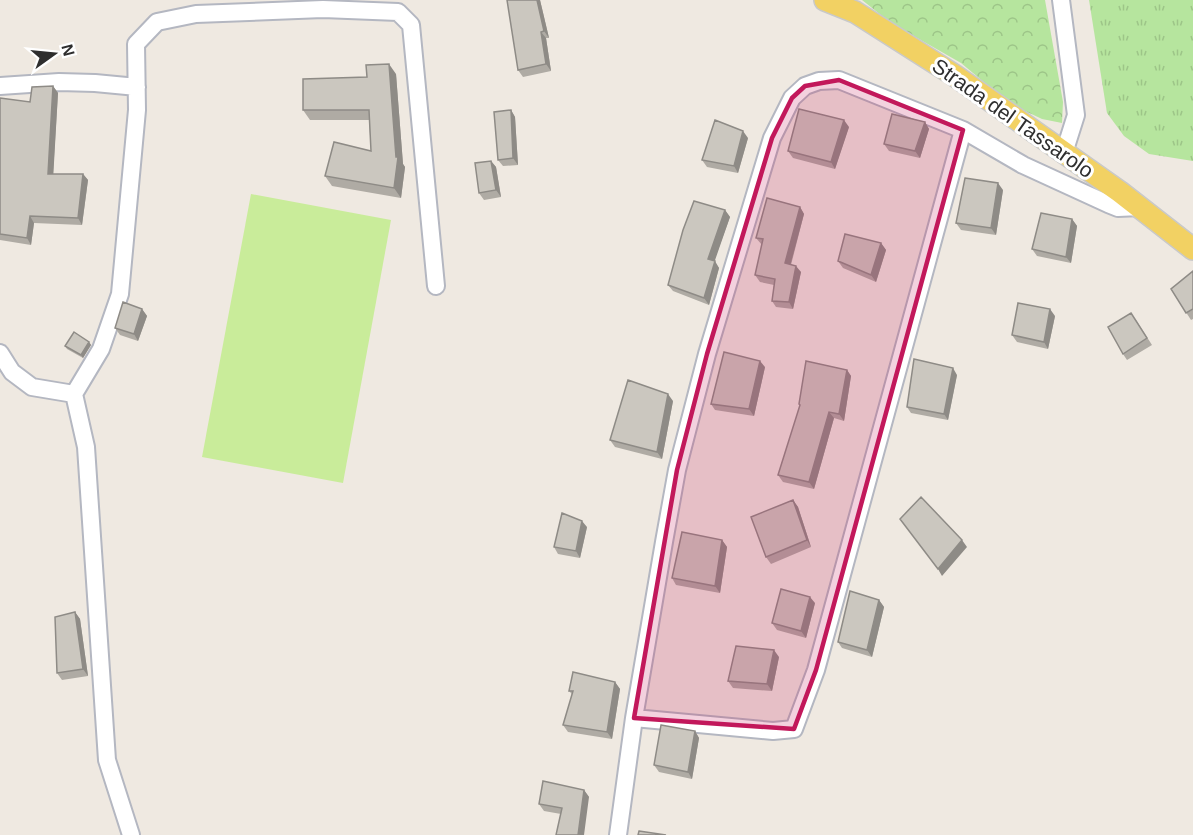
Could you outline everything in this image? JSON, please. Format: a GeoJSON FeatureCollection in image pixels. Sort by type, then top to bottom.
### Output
{"type":"FeatureCollection","features":[{"type":"Feature","properties":{"kind":"main road","name":"Strada del Tassarolo"},"geometry":{"type":"LineString","coordinates":[[825,0],[855,12],[934,63],[1140,207],[1193,249]]}},
{"type":"Feature","properties":{"kind":"street"},"geometry":{"type":"LineString","coordinates":[[1061,0],[1076,115],[1064,153]]}},
{"type":"Feature","properties":{"kind":"street"},"geometry":{"type":"LineString","coordinates":[[131,835],[107,760],[86,447],[74,394],[101,349],[120,294],[137,110],[136,44],[158,22],[196,14],[323,9],[399,12],[411,25],[436,286]]}},
{"type":"Feature","properties":{"kind":"street"},"geometry":{"type":"LineString","coordinates":[[618,835],[634,718],[675,481],[707,354],[772,138],[792,98],[805,86],[819,81],[839,80],[963,130],[1023,165],[1108,204],[1118,208],[1140,207]]}},
{"type":"Feature","properties":{"kind":"street"},"geometry":{"type":"LineString","coordinates":[[0,86],[71,82],[137,87]]}},
{"type":"Feature","properties":{"kind":"street"},"geometry":{"type":"LineString","coordinates":[[634,718],[773,731],[794,729],[816,670],[963,130]]}},
{"type":"Feature","properties":{"kind":"street"},"geometry":{"type":"LineString","coordinates":[[0,353],[12,372],[32,387],[74,394]]}},
{"type":"Feature","properties":{"kind":"highlighted area"},"geometry":{"type":"Polygon","coordinates":[[[839,80],[963,130],[816,670],[794,729],[634,718],[677,470],[707,354],[772,138],[792,98],[805,86],[839,80]]]}},
{"type":"Feature","properties":{"kind":"green space"},"geometry":{"type":"Polygon","coordinates":[[[862,0],[1045,0],[1063,102],[1062,123],[1042,119],[1023,110],[961,63],[891,23],[862,0]]]}},
{"type":"Feature","properties":{"kind":"green space"},"geometry":{"type":"Polygon","coordinates":[[[1089,0],[1193,0],[1193,161],[1149,154],[1124,136],[1107,113],[1089,0]]]}},
{"type":"Feature","properties":{"kind":"green space"},"geometry":{"type":"Polygon","coordinates":[[[251,194],[391,220],[343,483],[202,457],[251,194]]]}},
{"type":"Feature","properties":{"kind":"building"},"geometry":{"type":"Polygon","coordinates":[[[507,0],[537,0],[544,31],[541,32],[546,64],[518,70],[507,0]]]}},
{"type":"Feature","properties":{"kind":"building"},"geometry":{"type":"Polygon","coordinates":[[[389,64],[396,157],[398,157],[394,188],[325,176],[334,142],[371,151],[369,110],[303,110],[303,79],[367,77],[366,65],[389,64]]]}},
{"type":"Feature","properties":{"kind":"building"},"geometry":{"type":"Polygon","coordinates":[[[53,86],[48,174],[83,174],[78,218],[30,216],[27,238],[0,234],[0,98],[30,102],[32,87],[53,86]]]}},
{"type":"Feature","properties":{"kind":"building"},"geometry":{"type":"Polygon","coordinates":[[[799,109],[844,120],[831,162],[788,151],[799,109]]]}},
{"type":"Feature","properties":{"kind":"building"},"geometry":{"type":"Polygon","coordinates":[[[511,110],[513,158],[498,160],[494,112],[511,110]]]}},
{"type":"Feature","properties":{"kind":"building"},"geometry":{"type":"Polygon","coordinates":[[[892,114],[925,122],[915,151],[884,144],[892,114]]]}},
{"type":"Feature","properties":{"kind":"building"},"geometry":{"type":"Polygon","coordinates":[[[715,120],[743,131],[734,166],[702,160],[715,120]]]}},
{"type":"Feature","properties":{"kind":"building"},"geometry":{"type":"Polygon","coordinates":[[[491,161],[496,190],[479,193],[475,163],[491,161]]]}},
{"type":"Feature","properties":{"kind":"building"},"geometry":{"type":"Polygon","coordinates":[[[965,178],[998,183],[991,228],[956,223],[965,178]]]}},
{"type":"Feature","properties":{"kind":"building"},"geometry":{"type":"Polygon","coordinates":[[[767,198],[800,207],[785,263],[796,266],[789,302],[772,301],[775,279],[755,275],[763,239],[756,238],[767,198]]]}},
{"type":"Feature","properties":{"kind":"building"},"geometry":{"type":"Polygon","coordinates":[[[694,201],[725,210],[708,259],[715,261],[704,298],[668,285],[683,230],[694,201]]]}},
{"type":"Feature","properties":{"kind":"building"},"geometry":{"type":"Polygon","coordinates":[[[1041,213],[1072,219],[1066,257],[1032,249],[1041,213]]]}},
{"type":"Feature","properties":{"kind":"building"},"geometry":{"type":"Polygon","coordinates":[[[845,234],[881,243],[871,275],[838,261],[845,234]]]}},
{"type":"Feature","properties":{"kind":"building"},"geometry":{"type":"Polygon","coordinates":[[[1193,271],[1193,309],[1186,313],[1171,289],[1193,271]]]}},
{"type":"Feature","properties":{"kind":"building"},"geometry":{"type":"Polygon","coordinates":[[[123,302],[142,309],[134,334],[115,328],[123,302]]]}},
{"type":"Feature","properties":{"kind":"building"},"geometry":{"type":"Polygon","coordinates":[[[1018,303],[1050,309],[1044,342],[1012,335],[1018,303]]]}},
{"type":"Feature","properties":{"kind":"building"},"geometry":{"type":"Polygon","coordinates":[[[1131,313],[1147,338],[1123,354],[1108,327],[1131,313]]]}},
{"type":"Feature","properties":{"kind":"building"},"geometry":{"type":"Polygon","coordinates":[[[74,332],[89,342],[81,355],[65,346],[74,332]]]}},
{"type":"Feature","properties":{"kind":"building"},"geometry":{"type":"Polygon","coordinates":[[[724,352],[760,361],[749,409],[711,404],[724,352]]]}},
{"type":"Feature","properties":{"kind":"building"},"geometry":{"type":"Polygon","coordinates":[[[914,359],[953,368],[944,414],[907,407],[914,359]]]}},
{"type":"Feature","properties":{"kind":"building"},"geometry":{"type":"Polygon","coordinates":[[[806,361],[847,370],[839,414],[829,412],[809,482],[778,475],[800,405],[806,361]]]}},
{"type":"Feature","properties":{"kind":"building"},"geometry":{"type":"Polygon","coordinates":[[[628,380],[668,394],[657,452],[610,440],[628,380]]]}},
{"type":"Feature","properties":{"kind":"building"},"geometry":{"type":"Polygon","coordinates":[[[921,497],[962,540],[938,569],[900,519],[921,497]]]}},
{"type":"Feature","properties":{"kind":"building"},"geometry":{"type":"Polygon","coordinates":[[[793,500],[807,540],[766,557],[751,517],[793,500]]]}},
{"type":"Feature","properties":{"kind":"building"},"geometry":{"type":"Polygon","coordinates":[[[562,513],[582,521],[576,551],[554,547],[562,513]]]}},
{"type":"Feature","properties":{"kind":"building"},"geometry":{"type":"Polygon","coordinates":[[[682,532],[722,540],[715,586],[672,578],[682,532]]]}},
{"type":"Feature","properties":{"kind":"building"},"geometry":{"type":"Polygon","coordinates":[[[781,589],[810,597],[801,631],[772,623],[781,589]]]}},
{"type":"Feature","properties":{"kind":"building"},"geometry":{"type":"Polygon","coordinates":[[[850,591],[879,600],[867,650],[838,642],[850,591]]]}},
{"type":"Feature","properties":{"kind":"building"},"geometry":{"type":"Polygon","coordinates":[[[75,612],[83,669],[57,673],[55,617],[75,612]]]}},
{"type":"Feature","properties":{"kind":"building"},"geometry":{"type":"Polygon","coordinates":[[[736,646],[774,650],[767,684],[728,681],[736,646]]]}},
{"type":"Feature","properties":{"kind":"building"},"geometry":{"type":"Polygon","coordinates":[[[573,672],[615,682],[607,732],[563,725],[573,691],[569,691],[573,672]]]}},
{"type":"Feature","properties":{"kind":"building"},"geometry":{"type":"Polygon","coordinates":[[[661,725],[695,731],[688,772],[654,765],[661,725]]]}},
{"type":"Feature","properties":{"kind":"building"},"geometry":{"type":"Polygon","coordinates":[[[543,781],[584,790],[578,835],[556,835],[562,808],[539,804],[543,781]]]}},
{"type":"Feature","properties":{"kind":"building"},"geometry":{"type":"Polygon","coordinates":[[[639,831],[666,835],[638,835],[639,831]]]}}]}
